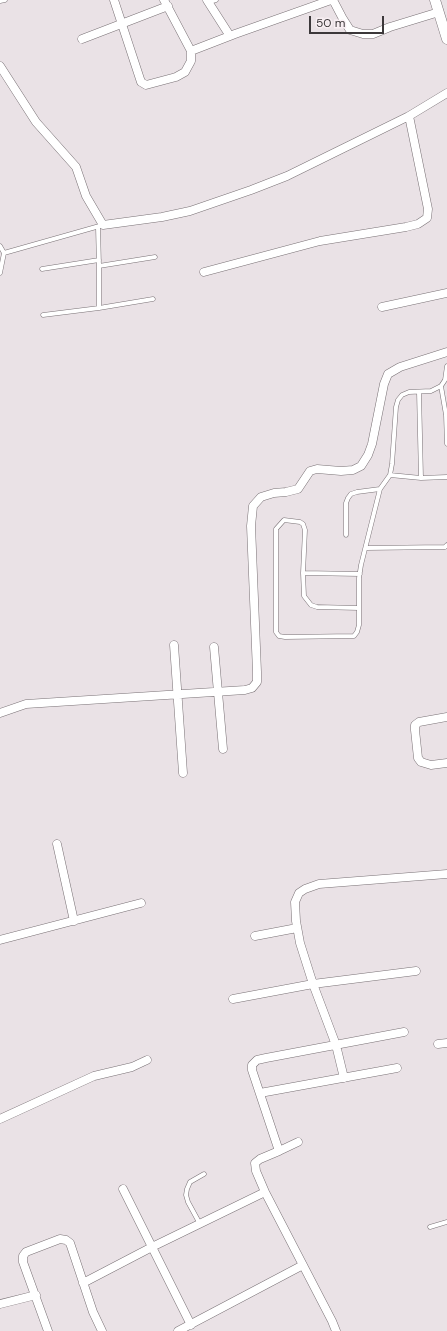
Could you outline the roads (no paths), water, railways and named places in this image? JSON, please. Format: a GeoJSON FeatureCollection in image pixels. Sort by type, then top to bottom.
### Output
{"type":"FeatureCollection","features":[{"type":"Feature","properties":{"kind":"street"},"geometry":{"type":"LineString","coordinates":[[82,39],[122,23],[166,3],[191,51],[191,61],[186,72],[176,77],[146,85],[141,82],[122,23],[114,0]]}},
{"type":"Feature","properties":{"kind":"street"},"geometry":{"type":"LineString","coordinates":[[191,51],[332,0],[350,30],[363,34],[373,34],[390,27],[439,12]]}},
{"type":"Feature","properties":{"kind":"street"},"geometry":{"type":"LineString","coordinates":[[435,0],[447,39]]}},
{"type":"Feature","properties":{"kind":"street"},"geometry":{"type":"LineString","coordinates":[[210,1],[230,36]]}},
{"type":"Feature","properties":{"kind":"street"},"geometry":{"type":"LineString","coordinates":[[0,66],[36,122],[76,167],[86,196],[101,226],[162,217],[190,211],[251,190],[286,176],[409,116],[447,93]]}},
{"type":"Feature","properties":{"kind":"street"},"geometry":{"type":"LineString","coordinates":[[204,272],[320,242],[406,227],[418,224],[427,218],[428,209],[409,116]]}},
{"type":"Feature","properties":{"kind":"street"},"geometry":{"type":"LineString","coordinates":[[382,307],[447,293]]}},
{"type":"Feature","properties":{"kind":"street"},"geometry":{"type":"LineString","coordinates":[[0,713],[26,704],[177,693],[245,690],[252,688],[257,682],[251,526],[253,506],[261,497],[298,489],[310,471],[353,470],[361,466],[368,455],[372,444],[384,384],[388,374],[400,367],[447,352]]}},
{"type":"Feature","properties":{"kind":"street"},"geometry":{"type":"LineString","coordinates":[[174,645],[182,772]]}},
{"type":"Feature","properties":{"kind":"street"},"geometry":{"type":"LineString","coordinates":[[214,647],[223,749]]}},
{"type":"Feature","properties":{"kind":"street"},"geometry":{"type":"LineString","coordinates":[[447,717],[419,722],[415,725],[414,730],[418,758],[421,762],[431,765],[447,763]]}},
{"type":"Feature","properties":{"kind":"street"},"geometry":{"type":"LineString","coordinates":[[57,844],[74,920]]}},
{"type":"Feature","properties":{"kind":"street"},"geometry":{"type":"LineString","coordinates":[[344,1078],[336,1045],[313,984],[300,943],[295,902],[299,893],[319,884],[447,874]]}},
{"type":"Feature","properties":{"kind":"street"},"geometry":{"type":"LineString","coordinates":[[0,940],[141,903]]}},
{"type":"Feature","properties":{"kind":"street"},"geometry":{"type":"LineString","coordinates":[[255,936],[297,928]]}},
{"type":"Feature","properties":{"kind":"street"},"geometry":{"type":"LineString","coordinates":[[233,999],[313,984],[416,971]]}},
{"type":"Feature","properties":{"kind":"street"},"geometry":{"type":"LineString","coordinates":[[279,1151],[252,1070],[252,1064],[257,1060],[404,1032]]}},
{"type":"Feature","properties":{"kind":"street"},"geometry":{"type":"LineString","coordinates":[[438,1044],[447,1043]]}},
{"type":"Feature","properties":{"kind":"street"},"geometry":{"type":"LineString","coordinates":[[0,1119],[94,1076],[132,1067],[147,1060]]}},
{"type":"Feature","properties":{"kind":"street"},"geometry":{"type":"LineString","coordinates":[[260,1092],[397,1068]]}},
{"type":"Feature","properties":{"kind":"street"},"geometry":{"type":"LineString","coordinates":[[298,1142],[260,1159],[255,1163],[256,1171],[265,1192],[336,1331]]}},
{"type":"Feature","properties":{"kind":"street"},"geometry":{"type":"LineString","coordinates":[[123,1188],[191,1325]]}},
{"type":"Feature","properties":{"kind":"street"},"geometry":{"type":"LineString","coordinates":[[84,1283],[152,1247],[265,1192]]}},
{"type":"Feature","properties":{"kind":"street"},"geometry":{"type":"LineString","coordinates":[[48,1331],[23,1262],[26,1252],[60,1239],[66,1240],[70,1243],[93,1312],[102,1331]]}},
{"type":"Feature","properties":{"kind":"street"},"geometry":{"type":"LineString","coordinates":[[178,1331],[303,1265]]}},
{"type":"Feature","properties":{"kind":"street"},"geometry":{"type":"LineString","coordinates":[[0,1304],[36,1295]]}},
{"type":"Feature","properties":{"kind":"lane"},"geometry":{"type":"LineString","coordinates":[[0,2],[4,0]]}},
{"type":"Feature","properties":{"kind":"lane"},"geometry":{"type":"LineString","coordinates":[[4,253],[101,226],[99,308]]}},
{"type":"Feature","properties":{"kind":"lane"},"geometry":{"type":"LineString","coordinates":[[0,246],[4,253],[0,273]]}},
{"type":"Feature","properties":{"kind":"lane"},"geometry":{"type":"LineString","coordinates":[[99,266],[155,257]]}},
{"type":"Feature","properties":{"kind":"lane"},"geometry":{"type":"LineString","coordinates":[[42,269],[99,260]]}},
{"type":"Feature","properties":{"kind":"lane"},"geometry":{"type":"LineString","coordinates":[[43,315],[153,299]]}},
{"type":"Feature","properties":{"kind":"lane"},"geometry":{"type":"LineString","coordinates":[[359,608],[317,607],[311,605],[304,596],[303,573],[305,530],[303,524],[300,522],[284,520],[276,529],[276,632],[279,636],[285,637],[354,636],[359,625],[360,574],[380,489],[390,475],[396,407],[398,400],[402,395],[408,392],[431,391],[441,386],[445,380],[447,366]]}},
{"type":"Feature","properties":{"kind":"lane"},"geometry":{"type":"LineString","coordinates":[[441,386],[446,415],[447,444]]}},
{"type":"Feature","properties":{"kind":"lane"},"geometry":{"type":"LineString","coordinates":[[419,392],[420,478]]}},
{"type":"Feature","properties":{"kind":"lane"},"geometry":{"type":"LineString","coordinates":[[390,475],[420,478],[447,478]]}},
{"type":"Feature","properties":{"kind":"lane"},"geometry":{"type":"LineString","coordinates":[[346,535],[346,503],[348,498],[351,494],[357,492],[380,489]]}},
{"type":"Feature","properties":{"kind":"lane"},"geometry":{"type":"LineString","coordinates":[[366,548],[444,547],[447,545]]}},
{"type":"Feature","properties":{"kind":"lane"},"geometry":{"type":"LineString","coordinates":[[303,573],[360,574]]}},
{"type":"Feature","properties":{"kind":"lane"},"geometry":{"type":"LineString","coordinates":[[201,1224],[188,1202],[186,1195],[190,1182],[204,1174]]}},
{"type":"Feature","properties":{"kind":"lane"},"geometry":{"type":"LineString","coordinates":[[430,1227],[447,1222]]}}]}
